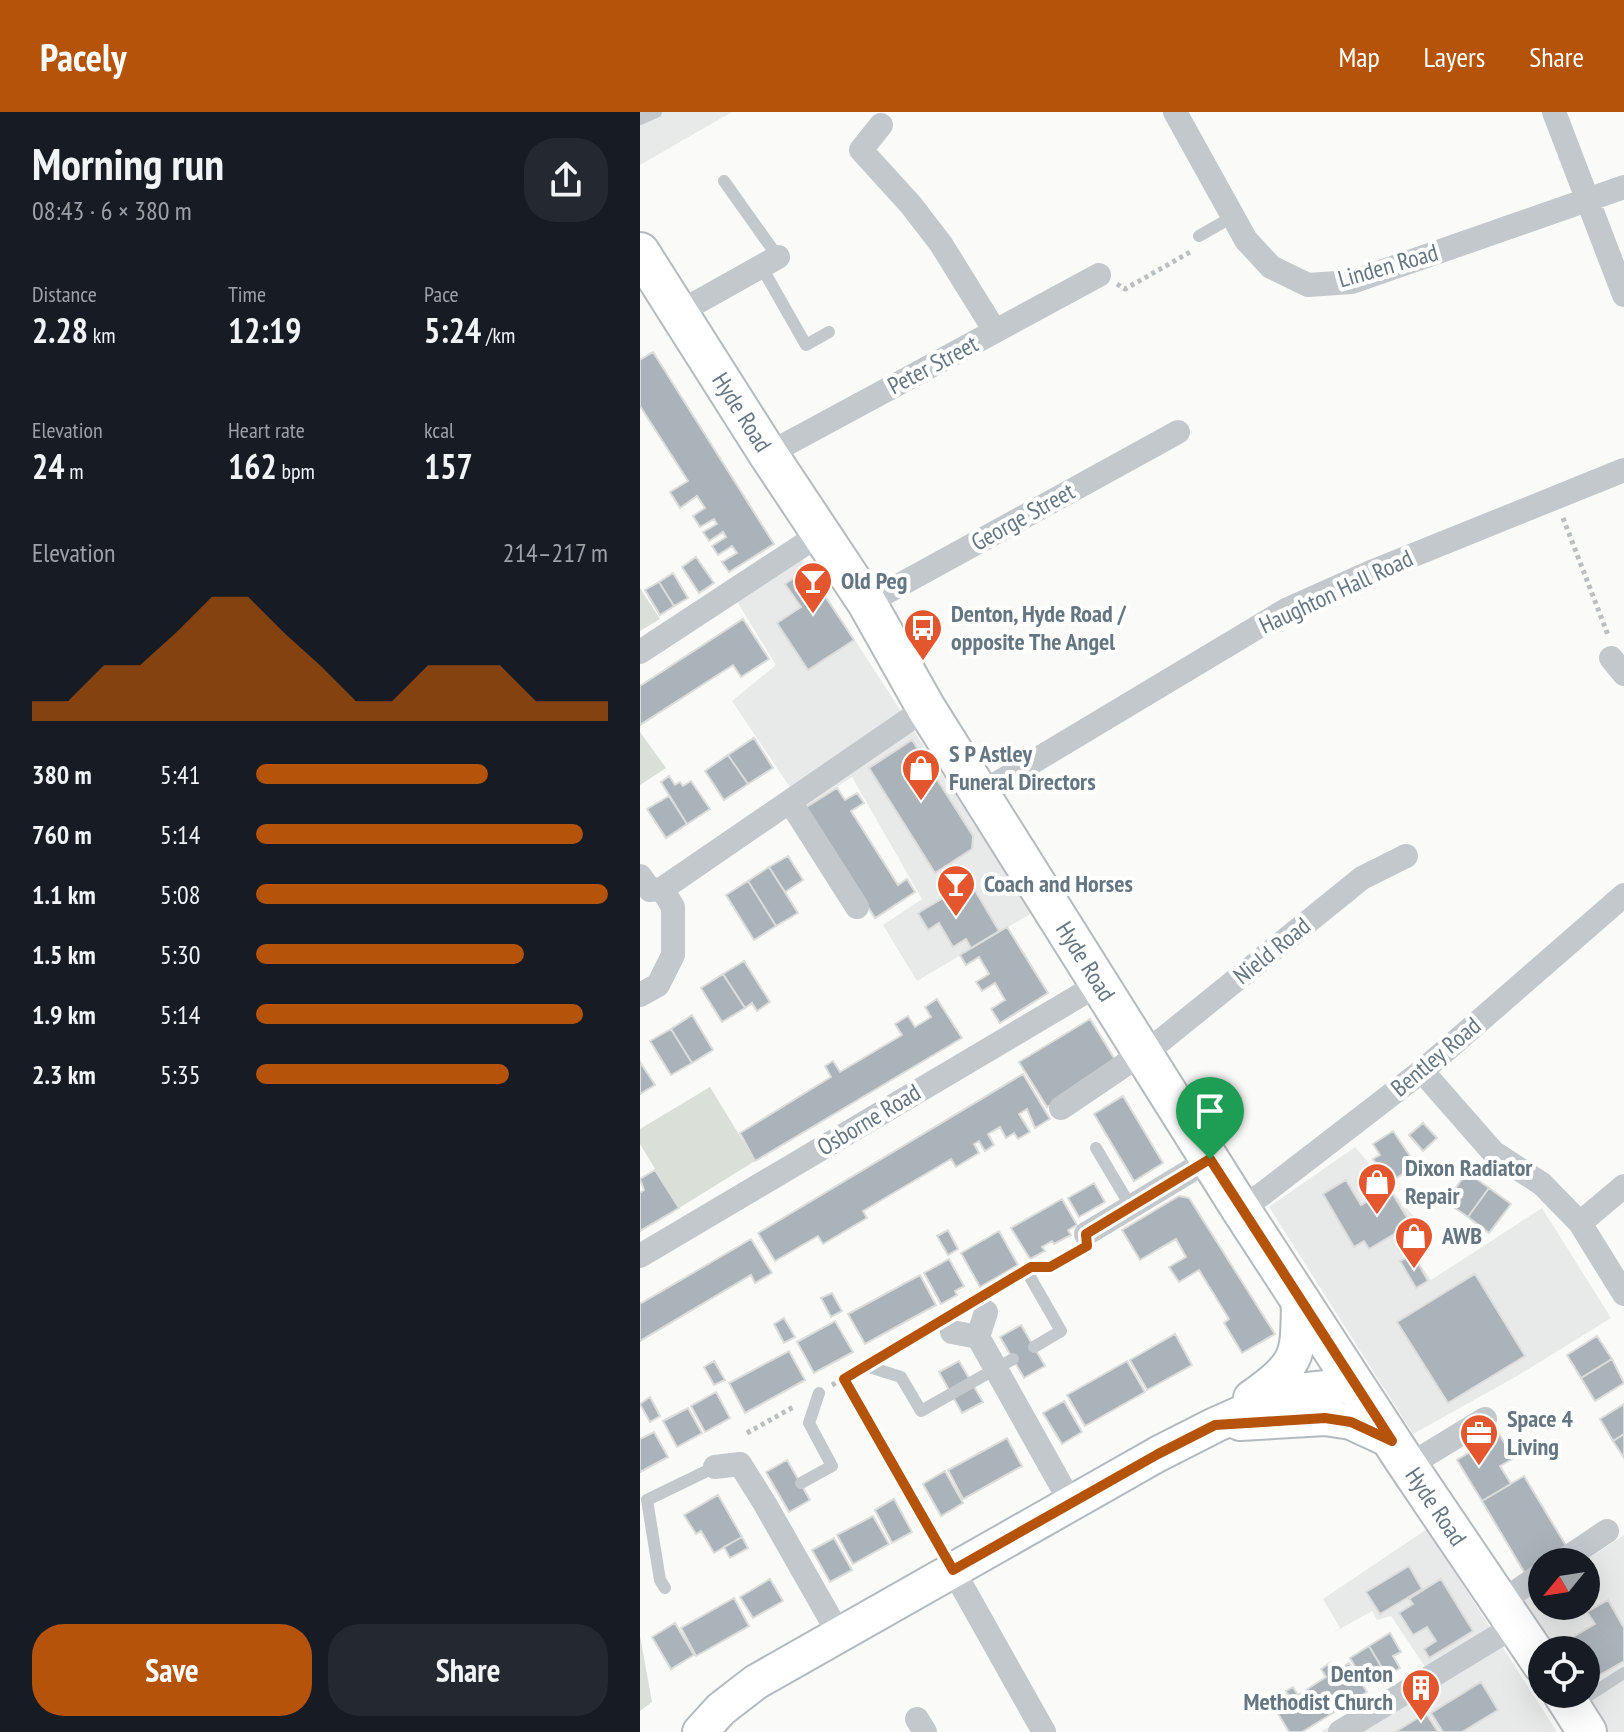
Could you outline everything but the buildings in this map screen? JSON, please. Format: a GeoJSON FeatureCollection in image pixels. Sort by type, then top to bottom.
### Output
{"type":"FeatureCollection","features":[{"type":"Feature","properties":{"kind":"main road","name":"Hyde Road"},"geometry":{"type":"LineString","coordinates":[[642,260],[867,603],[926,708],[1240,1208],[1528,1643]]}},
{"type":"Feature","properties":{"kind":"street","name":"Linden Road"},"geometry":{"type":"LineString","coordinates":[[1175,112],[1246,240],[1271,267],[1308,285],[1352,282],[1624,187]]}},
{"type":"Feature","properties":{"kind":"street"},"geometry":{"type":"LineString","coordinates":[[1554,112],[1624,295]]}},
{"type":"Feature","properties":{"kind":"street"},"geometry":{"type":"LineString","coordinates":[[881,125],[861,150],[911,205],[941,244],[995,331]]}},
{"type":"Feature","properties":{"kind":"street"},"geometry":{"type":"LineString","coordinates":[[678,313],[770,262]]}},
{"type":"Feature","properties":{"kind":"street","name":"Peter Street"},"geometry":{"type":"LineString","coordinates":[[768,454],[1099,275]]}},
{"type":"Feature","properties":{"kind":"street","name":"George Street"},"geometry":{"type":"LineString","coordinates":[[867,603],[1178,432]]}},
{"type":"Feature","properties":{"kind":"street","name":"Haughton Hall Road"},"geometry":{"type":"LineString","coordinates":[[981,793],[1286,610],[1369,573],[1624,470]]}},
{"type":"Feature","properties":{"kind":"street"},"geometry":{"type":"LineString","coordinates":[[640,652],[820,534]]}},
{"type":"Feature","properties":{"kind":"street"},"geometry":{"type":"LineString","coordinates":[[640,876],[650,890],[662,889],[926,708]]}},
{"type":"Feature","properties":{"kind":"street"},"geometry":{"type":"LineString","coordinates":[[791,803],[857,907]]}},
{"type":"Feature","properties":{"kind":"street","name":"Nield Road"},"geometry":{"type":"LineString","coordinates":[[1061,1108],[1163,1039],[1362,878],[1406,856]]}},
{"type":"Feature","properties":{"kind":"street"},"geometry":{"type":"LineString","coordinates":[[640,995],[658,985],[673,955],[673,907],[662,889]]}},
{"type":"Feature","properties":{"kind":"street","name":"Bentley Road"},"geometry":{"type":"LineString","coordinates":[[1240,1208],[1422,1071],[1624,895]]}},
{"type":"Feature","properties":{"kind":"street","name":"Osborne Road"},"geometry":{"type":"LineString","coordinates":[[640,1256],[1099,984]]}},
{"type":"Feature","properties":{"kind":"street"},"geometry":{"type":"LineString","coordinates":[[1422,1071],[1493,1152],[1542,1184],[1580,1223],[1624,1294]]}},
{"type":"Feature","properties":{"kind":"street"},"geometry":{"type":"LineString","coordinates":[[1086,1234],[1210,1159]]}},
{"type":"Feature","properties":{"kind":"street"},"geometry":{"type":"LineString","coordinates":[[1580,1223],[1624,1186]]}},
{"type":"Feature","properties":{"kind":"street"},"geometry":{"type":"LineString","coordinates":[[1215,1425],[1284,1374],[1298,1350],[1299,1298]]}},
{"type":"Feature","properties":{"kind":"street"},"geometry":{"type":"LineString","coordinates":[[978,1337],[988,1302]]}},
{"type":"Feature","properties":{"kind":"street"},"geometry":{"type":"LineString","coordinates":[[946,1327],[978,1337],[1004,1364],[1071,1503]]}},
{"type":"Feature","properties":{"kind":"street"},"geometry":{"type":"LineString","coordinates":[[700,1732],[721,1709],[756,1682],[1215,1425],[1289,1392],[1355,1385]]}},
{"type":"Feature","properties":{"kind":"street"},"geometry":{"type":"LineString","coordinates":[[1215,1425],[1325,1418],[1351,1422],[1400,1454],[1485,1419]]}},
{"type":"Feature","properties":{"kind":"street"},"geometry":{"type":"LineString","coordinates":[[715,1467],[747,1448],[839,1634]]}},
{"type":"Feature","properties":{"kind":"street"},"geometry":{"type":"LineString","coordinates":[[1582,1548],[1607,1531]]}},
{"type":"Feature","properties":{"kind":"street"},"geometry":{"type":"LineString","coordinates":[[953,1570],[1044,1732]]}},
{"type":"Feature","properties":{"kind":"street"},"geometry":{"type":"LineString","coordinates":[[1340,1732],[1508,1614],[1528,1590]]}},
{"type":"Feature","properties":{"kind":"lane"},"geometry":{"type":"LineString","coordinates":[[640,119],[656,112]]}},
{"type":"Feature","properties":{"kind":"lane"},"geometry":{"type":"LineString","coordinates":[[724,181],[770,262],[806,345],[829,332]]}},
{"type":"Feature","properties":{"kind":"lane"},"geometry":{"type":"LineString","coordinates":[[1199,236],[1234,216]]}},
{"type":"Feature","properties":{"kind":"lane"},"geometry":{"type":"LineString","coordinates":[[1096,1148],[1131,1207]]}},
{"type":"Feature","properties":{"kind":"lane"},"geometry":{"type":"LineString","coordinates":[[1026,1270],[1061,1331],[1034,1347]]}},
{"type":"Feature","properties":{"kind":"lane"},"geometry":{"type":"LineString","coordinates":[[866,1366],[901,1377],[921,1411],[1004,1364]]}},
{"type":"Feature","properties":{"kind":"lane"},"geometry":{"type":"LineString","coordinates":[[801,1483],[832,1466],[809,1423],[819,1393]]}},
{"type":"Feature","properties":{"kind":"lane"},"geometry":{"type":"LineString","coordinates":[[665,1588],[660,1580],[647,1500],[715,1467]]}},
{"type":"Feature","properties":{"kind":"lane"},"geometry":{"type":"LineString","coordinates":[[1574,1711],[1624,1673]]}},
{"type":"Feature","properties":{"kind":"path"},"geometry":{"type":"LineString","coordinates":[[1099,275],[1125,289],[1192,250],[1199,236]]}},
{"type":"Feature","properties":{"kind":"path"},"geometry":{"type":"LineString","coordinates":[[1555,498],[1608,631],[1618,666]]}},
{"type":"Feature","properties":{"kind":"path"},"geometry":{"type":"LineString","coordinates":[[988,1302],[1031,1267],[1050,1267],[1087,1246],[1086,1234]]}},
{"type":"Feature","properties":{"kind":"path"},"geometry":{"type":"LineString","coordinates":[[747,1448],[819,1393],[946,1327]]}},
{"type":"Feature","properties":{"kind":"path"},"geometry":{"type":"LineString","coordinates":[[844,1379],[953,1570]]}},
{"type":"Feature","properties":{"kind":"shaded area"},"geometry":{"type":"Polygon","coordinates":[[[640,112],[732,112],[640,165],[640,112]]]}},
{"type":"Feature","properties":{"kind":"shaded area"},"geometry":{"type":"Polygon","coordinates":[[[801,557],[1032,913],[917,981],[883,925],[922,899],[852,777],[804,808],[732,701],[776,665],[736,600],[801,557]]]}},
{"type":"Feature","properties":{"kind":"shaded area"},"geometry":{"type":"Polygon","coordinates":[[[640,588],[660,619],[640,631],[640,588]]]}},
{"type":"Feature","properties":{"kind":"shaded area"},"geometry":{"type":"Polygon","coordinates":[[[640,732],[666,768],[640,785],[640,732]]]}},
{"type":"Feature","properties":{"kind":"shaded area"},"geometry":{"type":"Polygon","coordinates":[[[710,1087],[755,1161],[679,1208],[640,1144],[640,1129],[710,1087]]]}},
{"type":"Feature","properties":{"kind":"shaded area"},"geometry":{"type":"Polygon","coordinates":[[[1355,1147],[1426,1231],[1406,1244],[1431,1280],[1542,1208],[1611,1318],[1517,1376],[1413,1434],[1269,1207],[1355,1147]]]}},
{"type":"Feature","properties":{"kind":"shaded area"},"geometry":{"type":"Polygon","coordinates":[[[1427,1529],[1528,1687],[1528,1708],[1542,1708],[1557,1732],[1321,1732],[1425,1667],[1391,1616],[1377,1620],[1372,1611],[1331,1634],[1340,1628],[1323,1599],[1427,1529]]]}},
{"type":"Feature","properties":{"kind":"shaded area"},"geometry":{"type":"Polygon","coordinates":[[[1624,1535],[1624,1732],[1604,1732],[1593,1708],[1600,1708],[1600,1636],[1541,1636],[1530,1620],[1600,1620],[1600,1551],[1624,1535]]]}},
{"type":"Feature","properties":{"kind":"shaded area"},"geometry":{"type":"Polygon","coordinates":[[[1528,1598],[1528,1617],[1519,1604],[1528,1598]]]}},
{"type":"Feature","properties":{"kind":"shaded area"},"geometry":{"type":"Polygon","coordinates":[[[640,1636],[652,1702],[640,1711],[640,1636]]]}},
{"type":"Feature","properties":{"kind":"place","name":"Old Peg"},"geometry":{"type":"Point","coordinates":[813,615]}},
{"type":"Feature","properties":{"kind":"place","name":"Denton, Hyde Road / opposite The Angel"},"geometry":{"type":"Point","coordinates":[923,662]}},
{"type":"Feature","properties":{"kind":"place","name":"S P Astley Funeral Directors"},"geometry":{"type":"Point","coordinates":[921,802]}},
{"type":"Feature","properties":{"kind":"place","name":"Coach and Horses"},"geometry":{"type":"Point","coordinates":[956,918]}},
{"type":"Feature","properties":{"kind":"place","name":"Dixon Radiator Repair"},"geometry":{"type":"Point","coordinates":[1377,1216]}},
{"type":"Feature","properties":{"kind":"place","name":"AWB"},"geometry":{"type":"Point","coordinates":[1414,1270]}},
{"type":"Feature","properties":{"kind":"place","name":"Space 4 Living"},"geometry":{"type":"Point","coordinates":[1479,1467]}},
{"type":"Feature","properties":{"kind":"place","name":"Denton Methodist Church"},"geometry":{"type":"Point","coordinates":[1421,1722]}},
{"type":"Feature","properties":{"kind":"route"},"geometry":{"type":"LineString","coordinates":[[1210,1159],[1392,1441],[1351,1422],[1325,1418],[1215,1425],[953,1570],[844,1379],[1031,1267],[1050,1267],[1087,1246],[1086,1234],[1210,1159]]}}]}
